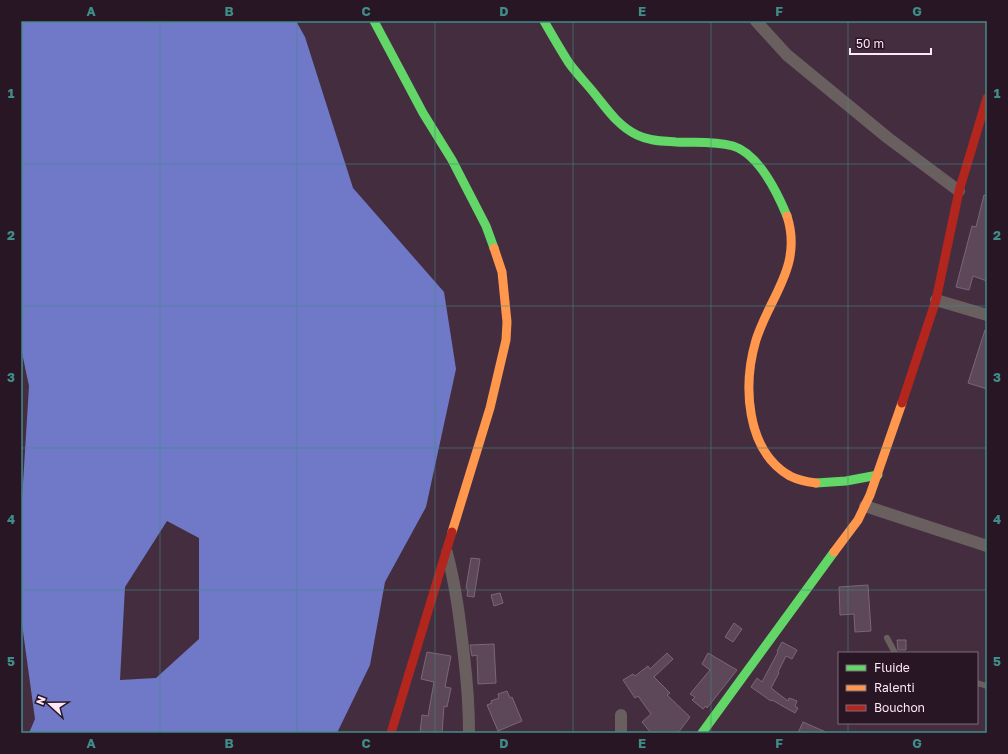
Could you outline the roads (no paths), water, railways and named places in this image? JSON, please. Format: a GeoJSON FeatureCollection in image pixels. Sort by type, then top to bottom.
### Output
{"type":"FeatureCollection","features":[{"type":"Feature","properties":{"kind":"street"},"geometry":{"type":"LineString","coordinates":[[374,21],[423,112],[452,160],[486,226],[502,272],[506,322],[506,340],[498,376],[475,459],[391,733]]}},
{"type":"Feature","properties":{"kind":"street"},"geometry":{"type":"LineString","coordinates":[[544,21],[566,58],[618,123],[639,137],[661,141],[717,144],[735,147],[748,154],[760,166],[780,198],[790,228],[792,247],[788,268],[759,332],[751,360],[749,390],[753,427],[759,444],[773,463],[792,477],[811,484],[837,484],[854,479],[878,475]]}},
{"type":"Feature","properties":{"kind":"street"},"geometry":{"type":"LineString","coordinates":[[756,21],[787,55],[888,138],[959,191]]}},
{"type":"Feature","properties":{"kind":"street"},"geometry":{"type":"LineString","coordinates":[[702,733],[858,520],[865,506],[878,475],[884,452],[928,327],[936,300],[959,191],[987,98]]}},
{"type":"Feature","properties":{"kind":"street"},"geometry":{"type":"LineString","coordinates":[[936,300],[987,315]]}},
{"type":"Feature","properties":{"kind":"street"},"geometry":{"type":"LineString","coordinates":[[865,506],[987,546]]}},
{"type":"Feature","properties":{"kind":"street"},"geometry":{"type":"LineString","coordinates":[[447,553],[458,603],[466,674],[469,733]]}},
{"type":"Feature","properties":{"kind":"street"},"geometry":{"type":"LineString","coordinates":[[621,715],[621,733]]}},
{"type":"Feature","properties":{"kind":"lane"},"geometry":{"type":"LineString","coordinates":[[887,638],[894,652]]}},
{"type":"Feature","properties":{"kind":"water"},"geometry":{"type":"Polygon","coordinates":[[[21,21],[296,21],[305,37],[353,188],[444,292],[456,369],[426,507],[385,582],[370,665],[337,733],[29,733],[35,719],[21,617],[21,516],[29,386],[21,348],[21,21]],[[167,521],[125,587],[120,680],[156,678],[199,639],[199,538],[167,521]]]}}]}
